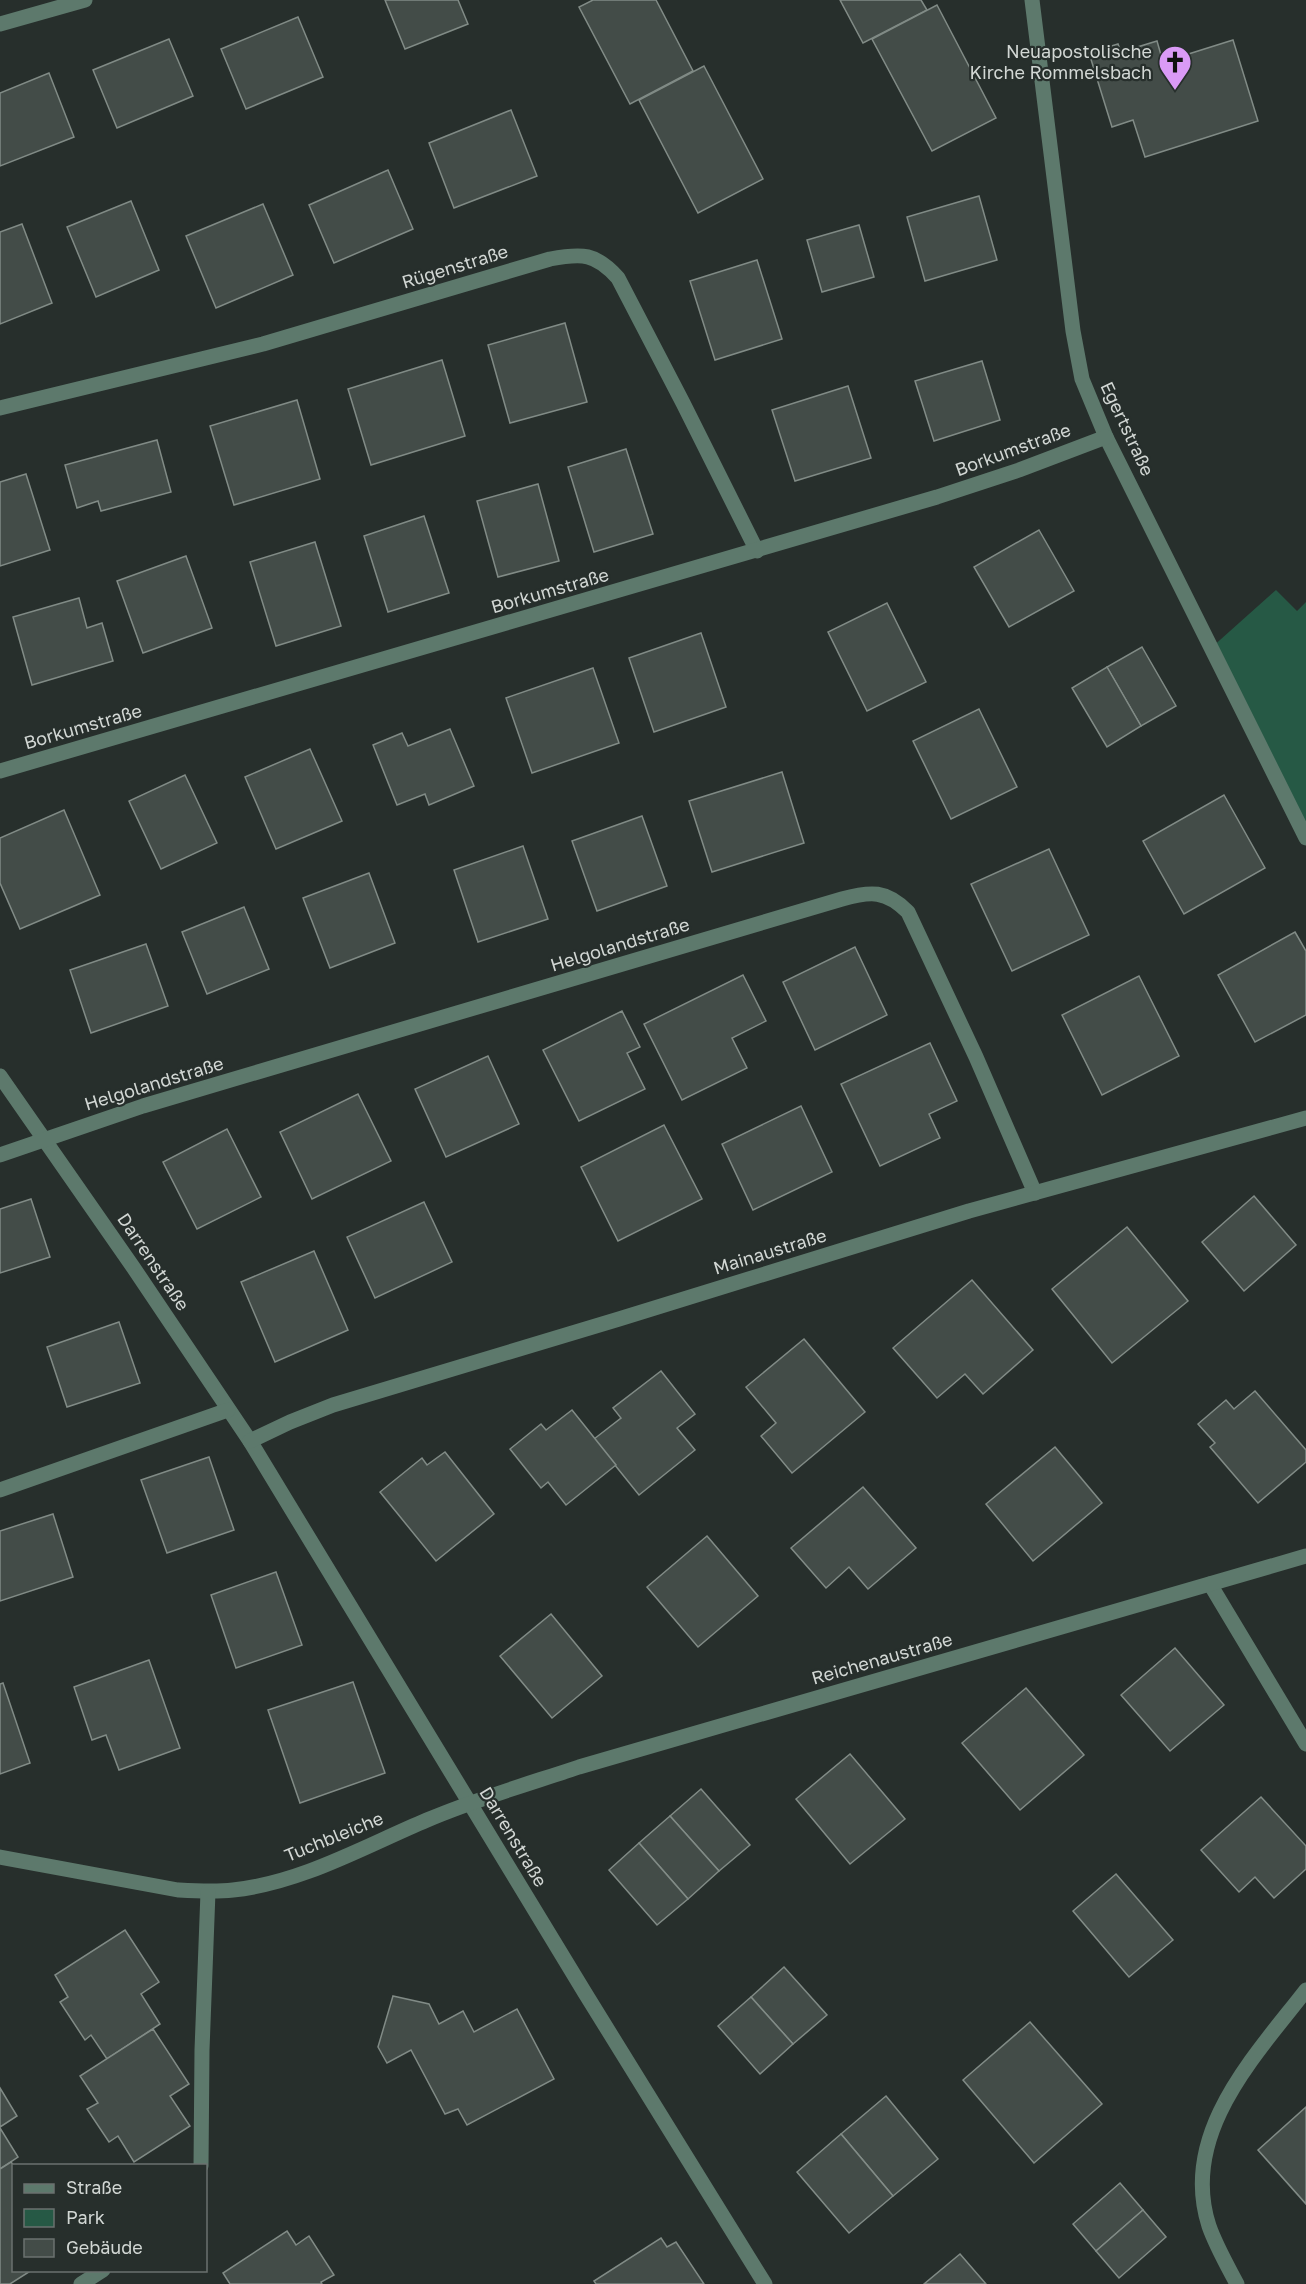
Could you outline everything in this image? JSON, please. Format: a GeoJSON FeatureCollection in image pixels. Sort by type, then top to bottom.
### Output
{"type":"FeatureCollection","features":[{"type":"Feature","properties":{"kind":"street"},"geometry":{"type":"LineString","coordinates":[[0,24],[85,0]]}},
{"type":"Feature","properties":{"kind":"street","name":"Egertstraße"},"geometry":{"type":"LineString","coordinates":[[1032,0],[1072,331],[1083,379],[1106,436],[1306,838]]}},
{"type":"Feature","properties":{"kind":"street","name":"Rügenstraße"},"geometry":{"type":"LineString","coordinates":[[0,408],[253,347],[550,259],[586,255],[597,259],[618,278],[757,551]]}},
{"type":"Feature","properties":{"kind":"street","name":"Borkumstraße"},"geometry":{"type":"LineString","coordinates":[[0,771],[757,551],[988,480],[1106,436]]}},
{"type":"Feature","properties":{"kind":"street","name":"Helgolandstraße"},"geometry":{"type":"LineString","coordinates":[[44,1139],[154,1103],[842,899],[874,893],[885,895],[896,901],[908,912],[976,1057],[1035,1193]]}},
{"type":"Feature","properties":{"kind":"street","name":"Darrenstraße"},"geometry":{"type":"LineString","coordinates":[[0,1076],[174,1326],[250,1441],[765,2284]]}},
{"type":"Feature","properties":{"kind":"street","name":"Mainaustraße"},"geometry":{"type":"LineString","coordinates":[[250,1441],[333,1405],[1035,1193],[1306,1118]]}},
{"type":"Feature","properties":{"kind":"street"},"geometry":{"type":"LineString","coordinates":[[0,1155],[44,1139]]}},
{"type":"Feature","properties":{"kind":"street"},"geometry":{"type":"LineString","coordinates":[[0,1490],[228,1410]]}},
{"type":"Feature","properties":{"kind":"street","name":"Reichenaustraße"},"geometry":{"type":"LineString","coordinates":[[470,1803],[600,1761],[1306,1556]]}},
{"type":"Feature","properties":{"kind":"street"},"geometry":{"type":"LineString","coordinates":[[1210,1584],[1306,1744]]}},
{"type":"Feature","properties":{"kind":"street","name":"Tuchbleiche"},"geometry":{"type":"LineString","coordinates":[[0,1857],[178,1890],[208,1892],[235,1890],[295,1875],[470,1803]]}},
{"type":"Feature","properties":{"kind":"street"},"geometry":{"type":"LineString","coordinates":[[201,2164],[208,1892]]}},
{"type":"Feature","properties":{"kind":"street"},"geometry":{"type":"LineString","coordinates":[[1236,2284],[1209,2226],[1203,2198],[1206,2151],[1212,2130],[1246,2068],[1306,1990]]}},
{"type":"Feature","properties":{"kind":"street"},"geometry":{"type":"LineString","coordinates":[[81,2284],[101,2272]]}},
{"type":"Feature","properties":{"kind":"green space"},"geometry":{"type":"Polygon","coordinates":[[[1276,590],[1297,611],[1306,602],[1306,838],[1211,648],[1276,590]]]}},
{"type":"Feature","properties":{"kind":"building"},"geometry":{"type":"Polygon","coordinates":[[[385,0],[458,0],[468,24],[405,49],[385,0]]]}},
{"type":"Feature","properties":{"kind":"building"},"geometry":{"type":"Polygon","coordinates":[[[593,0],[656,0],[693,71],[630,104],[579,7],[593,0]]]}},
{"type":"Feature","properties":{"kind":"building"},"geometry":{"type":"Polygon","coordinates":[[[840,0],[921,0],[927,10],[863,43],[840,0]]]}},
{"type":"Feature","properties":{"kind":"building"},"geometry":{"type":"Polygon","coordinates":[[[937,5],[996,118],[932,151],[872,39],[937,5]]]}},
{"type":"Feature","properties":{"kind":"building"},"geometry":{"type":"Polygon","coordinates":[[[298,17],[323,77],[246,109],[221,49],[298,17]]]}},
{"type":"Feature","properties":{"kind":"building"},"geometry":{"type":"Polygon","coordinates":[[[169,39],[193,96],[117,128],[93,70],[169,39]]]}},
{"type":"Feature","properties":{"kind":"building","name":"Neuapostolische Kirche Rommelsbach"},"geometry":{"type":"Polygon","coordinates":[[[1233,40],[1258,121],[1145,157],[1133,120],[1112,127],[1089,53],[1118,44],[1121,52],[1157,41],[1163,62],[1233,40]]]}},
{"type":"Feature","properties":{"kind":"building"},"geometry":{"type":"Polygon","coordinates":[[[704,66],[763,179],[698,213],[639,100],[704,66]]]}},
{"type":"Feature","properties":{"kind":"building"},"geometry":{"type":"Polygon","coordinates":[[[49,73],[74,137],[0,166],[0,93],[49,73]]]}},
{"type":"Feature","properties":{"kind":"building"},"geometry":{"type":"Polygon","coordinates":[[[511,110],[537,176],[454,208],[429,143],[511,110]]]}},
{"type":"Feature","properties":{"kind":"building"},"geometry":{"type":"Polygon","coordinates":[[[388,170],[413,229],[334,263],[309,205],[388,170]]]}},
{"type":"Feature","properties":{"kind":"building"},"geometry":{"type":"Polygon","coordinates":[[[979,196],[997,260],[925,281],[907,217],[979,196]]]}},
{"type":"Feature","properties":{"kind":"building"},"geometry":{"type":"Polygon","coordinates":[[[131,201],[159,270],[96,297],[67,227],[131,201]]]}},
{"type":"Feature","properties":{"kind":"building"},"geometry":{"type":"Polygon","coordinates":[[[263,204],[293,275],[216,308],[186,236],[263,204]]]}},
{"type":"Feature","properties":{"kind":"building"},"geometry":{"type":"Polygon","coordinates":[[[22,224],[52,303],[0,324],[0,232],[22,224]]]}},
{"type":"Feature","properties":{"kind":"building"},"geometry":{"type":"Polygon","coordinates":[[[859,225],[874,277],[822,292],[807,240],[859,225]]]}},
{"type":"Feature","properties":{"kind":"building"},"geometry":{"type":"Polygon","coordinates":[[[757,260],[782,339],[715,360],[690,281],[757,260]]]}},
{"type":"Feature","properties":{"kind":"building"},"geometry":{"type":"Polygon","coordinates":[[[565,323],[587,402],[510,423],[488,345],[565,323]]]}},
{"type":"Feature","properties":{"kind":"building"},"geometry":{"type":"Polygon","coordinates":[[[442,360],[465,436],[371,465],[348,389],[442,360]]]}},
{"type":"Feature","properties":{"kind":"building"},"geometry":{"type":"Polygon","coordinates":[[[982,361],[1000,420],[934,441],[915,381],[982,361]]]}},
{"type":"Feature","properties":{"kind":"building"},"geometry":{"type":"Polygon","coordinates":[[[848,386],[871,458],[795,481],[772,410],[848,386]]]}},
{"type":"Feature","properties":{"kind":"building"},"geometry":{"type":"Polygon","coordinates":[[[297,400],[320,479],[234,505],[210,426],[297,400]]]}},
{"type":"Feature","properties":{"kind":"building"},"geometry":{"type":"Polygon","coordinates":[[[157,440],[171,492],[101,511],[98,501],[77,508],[65,465],[157,440]]]}},
{"type":"Feature","properties":{"kind":"building"},"geometry":{"type":"Polygon","coordinates":[[[626,449],[653,534],[594,552],[568,467],[626,449]]]}},
{"type":"Feature","properties":{"kind":"building"},"geometry":{"type":"Polygon","coordinates":[[[26,474],[50,550],[0,566],[0,482],[26,474]]]}},
{"type":"Feature","properties":{"kind":"building"},"geometry":{"type":"Polygon","coordinates":[[[538,484],[559,561],[498,577],[477,501],[538,484]]]}},
{"type":"Feature","properties":{"kind":"building"},"geometry":{"type":"Polygon","coordinates":[[[424,516],[449,593],[388,612],[364,536],[424,516]]]}},
{"type":"Feature","properties":{"kind":"building"},"geometry":{"type":"Polygon","coordinates":[[[1039,530],[1074,591],[1009,627],[974,567],[1039,530]]]}},
{"type":"Feature","properties":{"kind":"building"},"geometry":{"type":"Polygon","coordinates":[[[315,542],[341,626],[276,646],[250,562],[315,542]]]}},
{"type":"Feature","properties":{"kind":"building"},"geometry":{"type":"Polygon","coordinates":[[[186,556],[212,628],[143,653],[117,581],[186,556]]]}},
{"type":"Feature","properties":{"kind":"building"},"geometry":{"type":"Polygon","coordinates":[[[79,598],[87,628],[102,623],[113,661],[32,685],[13,617],[79,598]]]}},
{"type":"Feature","properties":{"kind":"building"},"geometry":{"type":"Polygon","coordinates":[[[887,603],[926,682],[867,711],[828,632],[887,603]]]}},
{"type":"Feature","properties":{"kind":"building"},"geometry":{"type":"Polygon","coordinates":[[[701,633],[726,707],[654,732],[629,658],[701,633]]]}},
{"type":"Feature","properties":{"kind":"building"},"geometry":{"type":"Polygon","coordinates":[[[1142,647],[1176,706],[1141,726],[1107,667],[1142,647]]]}},
{"type":"Feature","properties":{"kind":"building"},"geometry":{"type":"Polygon","coordinates":[[[1107,667],[1141,726],[1107,747],[1072,688],[1107,667]]]}},
{"type":"Feature","properties":{"kind":"building"},"geometry":{"type":"Polygon","coordinates":[[[593,668],[619,743],[532,773],[506,698],[593,668]]]}},
{"type":"Feature","properties":{"kind":"building"},"geometry":{"type":"Polygon","coordinates":[[[979,709],[1017,787],[951,819],[913,741],[979,709]]]}},
{"type":"Feature","properties":{"kind":"building"},"geometry":{"type":"Polygon","coordinates":[[[450,729],[474,786],[429,805],[425,794],[397,805],[373,745],[402,733],[408,746],[450,729]]]}},
{"type":"Feature","properties":{"kind":"building"},"geometry":{"type":"Polygon","coordinates":[[[310,749],[342,821],[276,849],[245,777],[310,749]]]}},
{"type":"Feature","properties":{"kind":"building"},"geometry":{"type":"Polygon","coordinates":[[[782,772],[804,843],[712,872],[689,801],[782,772]]]}},
{"type":"Feature","properties":{"kind":"building"},"geometry":{"type":"Polygon","coordinates":[[[185,775],[217,843],[161,869],[129,801],[185,775]]]}},
{"type":"Feature","properties":{"kind":"building"},"geometry":{"type":"Polygon","coordinates":[[[1224,795],[1265,868],[1184,914],[1143,841],[1224,795]]]}},
{"type":"Feature","properties":{"kind":"building"},"geometry":{"type":"Polygon","coordinates":[[[64,810],[100,895],[20,929],[0,883],[0,838],[64,810]]]}},
{"type":"Feature","properties":{"kind":"building"},"geometry":{"type":"Polygon","coordinates":[[[642,816],[667,886],[597,911],[572,841],[642,816]]]}},
{"type":"Feature","properties":{"kind":"building"},"geometry":{"type":"Polygon","coordinates":[[[523,846],[548,919],[478,942],[454,870],[523,846]]]}},
{"type":"Feature","properties":{"kind":"building"},"geometry":{"type":"Polygon","coordinates":[[[1049,849],[1089,935],[1012,971],[971,884],[1049,849]]]}},
{"type":"Feature","properties":{"kind":"building"},"geometry":{"type":"Polygon","coordinates":[[[369,873],[395,943],[330,968],[303,898],[369,873]]]}},
{"type":"Feature","properties":{"kind":"building"},"geometry":{"type":"Polygon","coordinates":[[[244,907],[269,969],[207,994],[182,932],[244,907]]]}},
{"type":"Feature","properties":{"kind":"building"},"geometry":{"type":"Polygon","coordinates":[[[1295,932],[1306,951],[1306,1015],[1255,1042],[1218,975],[1295,932]]]}},
{"type":"Feature","properties":{"kind":"building"},"geometry":{"type":"Polygon","coordinates":[[[146,944],[168,1006],[91,1033],[70,970],[146,944]]]}},
{"type":"Feature","properties":{"kind":"building"},"geometry":{"type":"Polygon","coordinates":[[[855,947],[887,1015],[815,1050],[783,982],[855,947]]]}},
{"type":"Feature","properties":{"kind":"building"},"geometry":{"type":"Polygon","coordinates":[[[743,975],[766,1021],[732,1038],[747,1068],[682,1100],[644,1024],[743,975]]]}},
{"type":"Feature","properties":{"kind":"building"},"geometry":{"type":"Polygon","coordinates":[[[1139,976],[1179,1056],[1102,1095],[1062,1015],[1139,976]]]}},
{"type":"Feature","properties":{"kind":"building"},"geometry":{"type":"Polygon","coordinates":[[[622,1011],[640,1047],[627,1053],[645,1089],[579,1121],[543,1050],[622,1011]]]}},
{"type":"Feature","properties":{"kind":"building"},"geometry":{"type":"Polygon","coordinates":[[[930,1043],[957,1101],[929,1114],[940,1138],[880,1166],[841,1084],[930,1043]]]}},
{"type":"Feature","properties":{"kind":"building"},"geometry":{"type":"Polygon","coordinates":[[[488,1056],[519,1124],[446,1157],[415,1089],[488,1056]]]}},
{"type":"Feature","properties":{"kind":"building"},"geometry":{"type":"Polygon","coordinates":[[[358,1094],[391,1161],[312,1199],[280,1132],[358,1094]]]}},
{"type":"Feature","properties":{"kind":"building"},"geometry":{"type":"Polygon","coordinates":[[[801,1106],[832,1172],[753,1210],[722,1144],[801,1106]]]}},
{"type":"Feature","properties":{"kind":"building"},"geometry":{"type":"Polygon","coordinates":[[[664,1125],[702,1199],[618,1241],[581,1167],[664,1125]]]}},
{"type":"Feature","properties":{"kind":"building"},"geometry":{"type":"Polygon","coordinates":[[[227,1129],[261,1197],[197,1229],[163,1162],[227,1129]]]}},
{"type":"Feature","properties":{"kind":"building"},"geometry":{"type":"Polygon","coordinates":[[[1254,1196],[1296,1245],[1244,1291],[1202,1242],[1254,1196]]]}},
{"type":"Feature","properties":{"kind":"building"},"geometry":{"type":"Polygon","coordinates":[[[31,1199],[50,1257],[0,1273],[0,1209],[31,1199]]]}},
{"type":"Feature","properties":{"kind":"building"},"geometry":{"type":"Polygon","coordinates":[[[424,1202],[452,1262],[375,1298],[347,1237],[424,1202]]]}},
{"type":"Feature","properties":{"kind":"building"},"geometry":{"type":"Polygon","coordinates":[[[1127,1227],[1188,1301],[1112,1363],[1052,1289],[1127,1227]]]}},
{"type":"Feature","properties":{"kind":"building"},"geometry":{"type":"Polygon","coordinates":[[[314,1251],[348,1330],[275,1362],[241,1282],[314,1251]]]}},
{"type":"Feature","properties":{"kind":"building"},"geometry":{"type":"Polygon","coordinates":[[[972,1280],[1033,1350],[983,1394],[965,1374],[937,1398],[893,1348],[972,1280]]]}},
{"type":"Feature","properties":{"kind":"building"},"geometry":{"type":"Polygon","coordinates":[[[119,1322],[140,1383],[67,1407],[47,1347],[119,1322]]]}},
{"type":"Feature","properties":{"kind":"building"},"geometry":{"type":"Polygon","coordinates":[[[804,1339],[865,1412],[792,1473],[761,1436],[776,1423],[746,1387],[804,1339]]]}},
{"type":"Feature","properties":{"kind":"building"},"geometry":{"type":"Polygon","coordinates":[[[661,1371],[695,1414],[677,1428],[695,1450],[639,1495],[594,1439],[621,1418],[613,1408],[661,1371]]]}},
{"type":"Feature","properties":{"kind":"building"},"geometry":{"type":"Polygon","coordinates":[[[1255,1391],[1306,1450],[1306,1462],[1258,1503],[1210,1447],[1215,1443],[1198,1424],[1226,1400],[1234,1409],[1255,1391]]]}},
{"type":"Feature","properties":{"kind":"building"},"geometry":{"type":"Polygon","coordinates":[[[572,1410],[616,1465],[566,1505],[548,1482],[541,1488],[510,1449],[541,1424],[546,1430],[572,1410]]]}},
{"type":"Feature","properties":{"kind":"building"},"geometry":{"type":"Polygon","coordinates":[[[1055,1447],[1102,1503],[1033,1561],[986,1504],[1055,1447]]]}},
{"type":"Feature","properties":{"kind":"building"},"geometry":{"type":"Polygon","coordinates":[[[445,1452],[494,1514],[436,1561],[380,1492],[422,1458],[427,1465],[445,1452]]]}},
{"type":"Feature","properties":{"kind":"building"},"geometry":{"type":"Polygon","coordinates":[[[209,1457],[234,1530],[167,1553],[141,1480],[209,1457]]]}},
{"type":"Feature","properties":{"kind":"building"},"geometry":{"type":"Polygon","coordinates":[[[863,1487],[916,1548],[868,1589],[849,1567],[826,1588],[791,1548],[863,1487]]]}},
{"type":"Feature","properties":{"kind":"building"},"geometry":{"type":"Polygon","coordinates":[[[53,1514],[73,1577],[0,1601],[0,1531],[53,1514]]]}},
{"type":"Feature","properties":{"kind":"building"},"geometry":{"type":"Polygon","coordinates":[[[707,1536],[758,1596],[698,1647],[647,1587],[707,1536]]]}},
{"type":"Feature","properties":{"kind":"building"},"geometry":{"type":"Polygon","coordinates":[[[276,1572],[302,1645],[236,1668],[211,1595],[276,1572]]]}},
{"type":"Feature","properties":{"kind":"building"},"geometry":{"type":"Polygon","coordinates":[[[551,1614],[602,1676],[552,1718],[500,1656],[551,1614]]]}},
{"type":"Feature","properties":{"kind":"building"},"geometry":{"type":"Polygon","coordinates":[[[1175,1648],[1224,1705],[1170,1751],[1121,1695],[1175,1648]]]}},
{"type":"Feature","properties":{"kind":"building"},"geometry":{"type":"Polygon","coordinates":[[[149,1660],[180,1748],[119,1770],[106,1735],[92,1740],[74,1687],[149,1660]]]}},
{"type":"Feature","properties":{"kind":"building"},"geometry":{"type":"Polygon","coordinates":[[[353,1682],[385,1773],[300,1803],[268,1710],[353,1682]]]}},
{"type":"Feature","properties":{"kind":"building"},"geometry":{"type":"Polygon","coordinates":[[[3,1683],[30,1763],[0,1774],[0,1684],[3,1683]]]}},
{"type":"Feature","properties":{"kind":"building"},"geometry":{"type":"Polygon","coordinates":[[[1026,1688],[1084,1755],[1020,1810],[962,1743],[1026,1688]]]}},
{"type":"Feature","properties":{"kind":"building"},"geometry":{"type":"Polygon","coordinates":[[[850,1754],[905,1819],[850,1864],[796,1799],[850,1754]]]}},
{"type":"Feature","properties":{"kind":"building"},"geometry":{"type":"Polygon","coordinates":[[[701,1789],[750,1845],[719,1871],[670,1816],[701,1789]]]}},
{"type":"Feature","properties":{"kind":"building"},"geometry":{"type":"Polygon","coordinates":[[[1261,1797],[1306,1846],[1306,1869],[1274,1898],[1255,1877],[1239,1892],[1201,1850],[1261,1797]]]}},
{"type":"Feature","properties":{"kind":"building"},"geometry":{"type":"Polygon","coordinates":[[[670,1816],[719,1871],[688,1899],[639,1843],[670,1816]]]}},
{"type":"Feature","properties":{"kind":"building"},"geometry":{"type":"Polygon","coordinates":[[[639,1843],[688,1899],[657,1925],[609,1870],[639,1843]]]}},
{"type":"Feature","properties":{"kind":"building"},"geometry":{"type":"Polygon","coordinates":[[[1116,1874],[1173,1940],[1129,1977],[1073,1911],[1116,1874]]]}},
{"type":"Feature","properties":{"kind":"building"},"geometry":{"type":"Polygon","coordinates":[[[125,1930],[159,1982],[141,1994],[160,2024],[107,2059],[91,2035],[85,2040],[60,2002],[68,1997],[55,1975],[125,1930]]]}},
{"type":"Feature","properties":{"kind":"building"},"geometry":{"type":"Polygon","coordinates":[[[784,1967],[827,2015],[793,2044],[751,1997],[784,1967]]]}},
{"type":"Feature","properties":{"kind":"building"},"geometry":{"type":"Polygon","coordinates":[[[393,1996],[429,2004],[439,2024],[463,2011],[474,2032],[517,2009],[554,2079],[467,2125],[458,2109],[445,2114],[411,2050],[387,2063],[378,2047],[393,1996]]]}},
{"type":"Feature","properties":{"kind":"building"},"geometry":{"type":"Polygon","coordinates":[[[751,1997],[793,2044],[760,2074],[718,2026],[751,1997]]]}},
{"type":"Feature","properties":{"kind":"building"},"geometry":{"type":"Polygon","coordinates":[[[1030,2022],[1102,2104],[1034,2163],[963,2080],[1030,2022]]]}},
{"type":"Feature","properties":{"kind":"building"},"geometry":{"type":"Polygon","coordinates":[[[153,2029],[189,2084],[170,2096],[190,2126],[134,2162],[118,2136],[109,2142],[87,2109],[98,2103],[80,2076],[153,2029]]]}},
{"type":"Feature","properties":{"kind":"building"},"geometry":{"type":"Polygon","coordinates":[[[0,2088],[17,2116],[0,2127],[0,2088]]]}},
{"type":"Feature","properties":{"kind":"building"},"geometry":{"type":"Polygon","coordinates":[[[886,2096],[938,2159],[893,2196],[841,2134],[886,2096]]]}},
{"type":"Feature","properties":{"kind":"building"},"geometry":{"type":"Polygon","coordinates":[[[1306,2107],[1306,2204],[1258,2150],[1306,2107]]]}},
{"type":"Feature","properties":{"kind":"building"},"geometry":{"type":"Polygon","coordinates":[[[0,2128],[18,2157],[0,2169],[0,2128]]]}},
{"type":"Feature","properties":{"kind":"building"},"geometry":{"type":"Polygon","coordinates":[[[841,2134],[893,2196],[849,2233],[797,2172],[841,2134]]]}},
{"type":"Feature","properties":{"kind":"building"},"geometry":{"type":"Polygon","coordinates":[[[11,2162],[12,2164],[12,2272],[29,2272],[10,2284],[0,2284],[0,2169],[11,2162]]]}},
{"type":"Feature","properties":{"kind":"building"},"geometry":{"type":"Polygon","coordinates":[[[1120,2183],[1143,2210],[1096,2251],[1073,2224],[1120,2183]]]}},
{"type":"Feature","properties":{"kind":"building"},"geometry":{"type":"Polygon","coordinates":[[[1143,2210],[1166,2237],[1119,2278],[1096,2251],[1143,2210]]]}},
{"type":"Feature","properties":{"kind":"building"},"geometry":{"type":"Polygon","coordinates":[[[287,2231],[296,2245],[309,2236],[334,2275],[321,2282],[322,2284],[230,2284],[223,2273],[287,2231]]]}},
{"type":"Feature","properties":{"kind":"building"},"geometry":{"type":"Polygon","coordinates":[[[661,2238],[667,2247],[676,2242],[704,2284],[596,2284],[594,2281],[661,2238]]]}},
{"type":"Feature","properties":{"kind":"building"},"geometry":{"type":"Polygon","coordinates":[[[960,2254],[986,2284],[924,2284],[960,2254]]]}},
{"type":"Feature","properties":{"kind":"place","name":"Neuapostolische Kirche Rommelsbach"},"geometry":{"type":"Point","coordinates":[1175,91]}}]}
